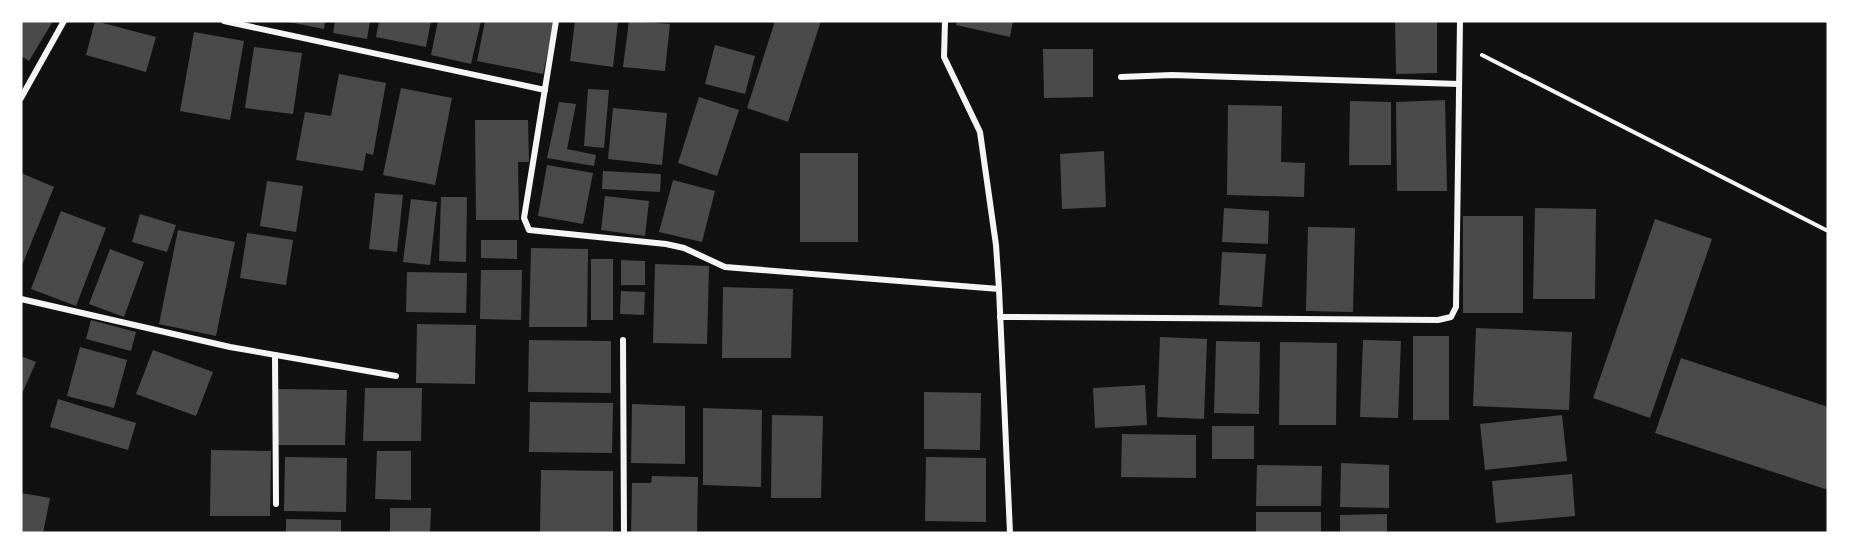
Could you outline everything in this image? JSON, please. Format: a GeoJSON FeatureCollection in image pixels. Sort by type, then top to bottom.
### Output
{"type":"FeatureCollection","features":[{"type":"Feature","properties":{"kind":"street"},"geometry":{"type":"LineString","coordinates":[[21,98],[64,21]]}},
{"type":"Feature","properties":{"kind":"street"},"geometry":{"type":"LineString","coordinates":[[225,21],[261,24],[545,90]]}},
{"type":"Feature","properties":{"kind":"street"},"geometry":{"type":"LineString","coordinates":[[556,21],[524,218],[529,230],[666,244],[684,248],[725,267],[999,290]]}},
{"type":"Feature","properties":{"kind":"street"},"geometry":{"type":"LineString","coordinates":[[945,21],[944,57],[980,132],[996,245],[1010,533]]}},
{"type":"Feature","properties":{"kind":"street"},"geometry":{"type":"LineString","coordinates":[[1000,317],[1426,320],[1450,317],[1456,307],[1460,21]]}},
{"type":"Feature","properties":{"kind":"street"},"geometry":{"type":"LineString","coordinates":[[1121,77],[1172,75],[1459,84]]}},
{"type":"Feature","properties":{"kind":"street"},"geometry":{"type":"LineString","coordinates":[[21,299],[275,355],[396,376]]}},
{"type":"Feature","properties":{"kind":"street"},"geometry":{"type":"LineString","coordinates":[[623,340],[624,533]]}},
{"type":"Feature","properties":{"kind":"street"},"geometry":{"type":"LineString","coordinates":[[275,355],[276,504]]}},
{"type":"Feature","properties":{"kind":"path"},"geometry":{"type":"LineString","coordinates":[[1460,43],[1828,231]]}},
{"type":"Feature","properties":{"kind":"building"},"geometry":{"type":"Polygon","coordinates":[[[21,21],[53,21],[29,61],[21,56],[21,21]]]}},
{"type":"Feature","properties":{"kind":"building"},"geometry":{"type":"Polygon","coordinates":[[[95,21],[156,37],[146,72],[86,55],[95,21]]]}},
{"type":"Feature","properties":{"kind":"building"},"geometry":{"type":"Polygon","coordinates":[[[284,21],[325,21],[324,29],[284,21]]]}},
{"type":"Feature","properties":{"kind":"building"},"geometry":{"type":"Polygon","coordinates":[[[335,21],[370,21],[367,39],[333,33],[335,21]]]}},
{"type":"Feature","properties":{"kind":"building"},"geometry":{"type":"Polygon","coordinates":[[[379,21],[431,21],[426,47],[376,37],[379,21]]]}},
{"type":"Feature","properties":{"kind":"building"},"geometry":{"type":"Polygon","coordinates":[[[438,21],[481,21],[471,64],[431,55],[438,21]]]}},
{"type":"Feature","properties":{"kind":"building"},"geometry":{"type":"Polygon","coordinates":[[[485,21],[554,21],[543,74],[477,61],[485,21]]]}},
{"type":"Feature","properties":{"kind":"building"},"geometry":{"type":"Polygon","coordinates":[[[575,21],[618,21],[613,67],[570,61],[575,21]]]}},
{"type":"Feature","properties":{"kind":"building"},"geometry":{"type":"Polygon","coordinates":[[[629,21],[670,24],[665,71],[623,67],[629,21]]]}},
{"type":"Feature","properties":{"kind":"building"},"geometry":{"type":"Polygon","coordinates":[[[775,21],[821,21],[788,122],[747,108],[775,21]]]}},
{"type":"Feature","properties":{"kind":"building"},"geometry":{"type":"Polygon","coordinates":[[[957,21],[1013,21],[1010,37],[956,25],[957,21]]]}},
{"type":"Feature","properties":{"kind":"building"},"geometry":{"type":"Polygon","coordinates":[[[1395,21],[1437,21],[1437,73],[1396,74],[1395,21]]]}},
{"type":"Feature","properties":{"kind":"building"},"geometry":{"type":"Polygon","coordinates":[[[194,32],[244,41],[230,120],[180,111],[194,32]]]}},
{"type":"Feature","properties":{"kind":"building"},"geometry":{"type":"Polygon","coordinates":[[[715,45],[755,56],[745,94],[705,84],[715,45]]]}},
{"type":"Feature","properties":{"kind":"building"},"geometry":{"type":"Polygon","coordinates":[[[254,47],[302,53],[293,114],[245,108],[254,47]]]}},
{"type":"Feature","properties":{"kind":"building"},"geometry":{"type":"Polygon","coordinates":[[[1043,49],[1093,49],[1093,97],[1044,98],[1043,49]]]}},
{"type":"Feature","properties":{"kind":"building"},"geometry":{"type":"Polygon","coordinates":[[[339,74],[386,83],[373,155],[366,153],[363,171],[296,160],[305,112],[331,116],[339,74]]]}},
{"type":"Feature","properties":{"kind":"building"},"geometry":{"type":"Polygon","coordinates":[[[401,88],[452,98],[435,185],[383,175],[401,88]]]}},
{"type":"Feature","properties":{"kind":"building"},"geometry":{"type":"Polygon","coordinates":[[[588,89],[609,90],[604,148],[584,146],[588,89]]]}},
{"type":"Feature","properties":{"kind":"building"},"geometry":{"type":"Polygon","coordinates":[[[699,97],[739,110],[717,176],[678,163],[699,97]]]}},
{"type":"Feature","properties":{"kind":"building"},"geometry":{"type":"Polygon","coordinates":[[[1445,100],[1447,191],[1397,191],[1396,102],[1445,100]]]}},
{"type":"Feature","properties":{"kind":"building"},"geometry":{"type":"Polygon","coordinates":[[[1350,101],[1391,102],[1391,165],[1349,165],[1350,101]]]}},
{"type":"Feature","properties":{"kind":"building"},"geometry":{"type":"Polygon","coordinates":[[[559,102],[576,104],[567,149],[596,155],[594,166],[547,158],[559,102]]]}},
{"type":"Feature","properties":{"kind":"building"},"geometry":{"type":"Polygon","coordinates":[[[1228,105],[1282,106],[1281,162],[1305,163],[1304,197],[1227,195],[1228,105]]]}},
{"type":"Feature","properties":{"kind":"building"},"geometry":{"type":"Polygon","coordinates":[[[613,108],[667,113],[662,165],[608,159],[613,108]]]}},
{"type":"Feature","properties":{"kind":"building"},"geometry":{"type":"Polygon","coordinates":[[[475,120],[528,120],[529,162],[518,162],[519,220],[476,220],[475,120]]]}},
{"type":"Feature","properties":{"kind":"building"},"geometry":{"type":"Polygon","coordinates":[[[1104,151],[1106,207],[1062,209],[1060,154],[1104,151]]]}},
{"type":"Feature","properties":{"kind":"building"},"geometry":{"type":"Polygon","coordinates":[[[800,153],[858,153],[858,242],[800,242],[800,153]]]}},
{"type":"Feature","properties":{"kind":"building"},"geometry":{"type":"Polygon","coordinates":[[[547,165],[593,173],[583,224],[538,216],[547,165]]]}},
{"type":"Feature","properties":{"kind":"building"},"geometry":{"type":"Polygon","coordinates":[[[603,171],[661,174],[660,192],[602,189],[603,171]]]}},
{"type":"Feature","properties":{"kind":"building"},"geometry":{"type":"Polygon","coordinates":[[[21,173],[54,187],[21,268],[21,173]]]}},
{"type":"Feature","properties":{"kind":"building"},"geometry":{"type":"Polygon","coordinates":[[[673,180],[715,191],[702,242],[659,232],[673,180]]]}},
{"type":"Feature","properties":{"kind":"building"},"geometry":{"type":"Polygon","coordinates":[[[267,181],[303,186],[296,232],[260,226],[267,181]]]}},
{"type":"Feature","properties":{"kind":"building"},"geometry":{"type":"Polygon","coordinates":[[[375,193],[403,195],[397,252],[369,249],[375,193]]]}},
{"type":"Feature","properties":{"kind":"building"},"geometry":{"type":"Polygon","coordinates":[[[605,196],[649,201],[645,236],[601,230],[605,196]]]}},
{"type":"Feature","properties":{"kind":"building"},"geometry":{"type":"Polygon","coordinates":[[[441,197],[467,197],[466,262],[439,261],[441,197]]]}},
{"type":"Feature","properties":{"kind":"building"},"geometry":{"type":"Polygon","coordinates":[[[411,199],[437,202],[430,265],[403,262],[411,199]]]}},
{"type":"Feature","properties":{"kind":"building"},"geometry":{"type":"Polygon","coordinates":[[[1224,208],[1269,211],[1268,244],[1222,242],[1224,208]]]}},
{"type":"Feature","properties":{"kind":"building"},"geometry":{"type":"Polygon","coordinates":[[[1535,208],[1596,209],[1595,299],[1533,299],[1535,208]]]}},
{"type":"Feature","properties":{"kind":"building"},"geometry":{"type":"Polygon","coordinates":[[[61,211],[106,228],[76,306],[31,289],[61,211]]]}},
{"type":"Feature","properties":{"kind":"building"},"geometry":{"type":"Polygon","coordinates":[[[140,214],[176,225],[167,252],[132,242],[140,214]]]}},
{"type":"Feature","properties":{"kind":"building"},"geometry":{"type":"Polygon","coordinates":[[[1463,216],[1523,216],[1523,313],[1463,313],[1463,216]]]}},
{"type":"Feature","properties":{"kind":"building"},"geometry":{"type":"Polygon","coordinates":[[[1655,219],[1712,239],[1650,418],[1593,398],[1655,219]]]}},
{"type":"Feature","properties":{"kind":"building"},"geometry":{"type":"Polygon","coordinates":[[[1308,227],[1355,228],[1353,312],[1306,311],[1308,227]]]}},
{"type":"Feature","properties":{"kind":"building"},"geometry":{"type":"Polygon","coordinates":[[[178,230],[235,242],[216,336],[159,324],[178,230]]]}},
{"type":"Feature","properties":{"kind":"building"},"geometry":{"type":"Polygon","coordinates":[[[247,233],[293,240],[286,285],[240,278],[247,233]]]}},
{"type":"Feature","properties":{"kind":"building"},"geometry":{"type":"Polygon","coordinates":[[[481,240],[517,240],[517,259],[481,258],[481,240]]]}},
{"type":"Feature","properties":{"kind":"building"},"geometry":{"type":"Polygon","coordinates":[[[531,248],[588,249],[587,327],[529,327],[531,248]]]}},
{"type":"Feature","properties":{"kind":"building"},"geometry":{"type":"Polygon","coordinates":[[[110,249],[144,262],[124,317],[89,304],[110,249]]]}},
{"type":"Feature","properties":{"kind":"building"},"geometry":{"type":"Polygon","coordinates":[[[1222,252],[1266,254],[1262,307],[1219,305],[1222,252]]]}},
{"type":"Feature","properties":{"kind":"building"},"geometry":{"type":"Polygon","coordinates":[[[591,259],[613,259],[613,320],[591,320],[591,259]]]}},
{"type":"Feature","properties":{"kind":"building"},"geometry":{"type":"Polygon","coordinates":[[[621,260],[645,261],[645,285],[621,285],[621,260]]]}},
{"type":"Feature","properties":{"kind":"building"},"geometry":{"type":"Polygon","coordinates":[[[655,264],[709,266],[707,344],[653,343],[655,264]]]}},
{"type":"Feature","properties":{"kind":"building"},"geometry":{"type":"Polygon","coordinates":[[[481,270],[522,270],[521,320],[480,319],[481,270]]]}},
{"type":"Feature","properties":{"kind":"building"},"geometry":{"type":"Polygon","coordinates":[[[407,272],[467,273],[466,313],[406,312],[407,272]]]}},
{"type":"Feature","properties":{"kind":"building"},"geometry":{"type":"Polygon","coordinates":[[[723,287],[793,289],[791,358],[722,358],[723,287]]]}},
{"type":"Feature","properties":{"kind":"building"},"geometry":{"type":"Polygon","coordinates":[[[621,291],[645,292],[644,315],[620,314],[621,291]]]}},
{"type":"Feature","properties":{"kind":"building"},"geometry":{"type":"Polygon","coordinates":[[[91,320],[136,332],[131,351],[86,339],[91,320]]]}},
{"type":"Feature","properties":{"kind":"building"},"geometry":{"type":"Polygon","coordinates":[[[417,324],[476,325],[475,384],[416,383],[417,324]]]}},
{"type":"Feature","properties":{"kind":"building"},"geometry":{"type":"Polygon","coordinates":[[[1476,328],[1572,332],[1569,410],[1473,406],[1476,328]]]}},
{"type":"Feature","properties":{"kind":"building"},"geometry":{"type":"Polygon","coordinates":[[[1413,336],[1449,336],[1449,420],[1413,420],[1413,336]]]}},
{"type":"Feature","properties":{"kind":"building"},"geometry":{"type":"Polygon","coordinates":[[[1160,337],[1207,339],[1204,419],[1157,417],[1160,337]]]}},
{"type":"Feature","properties":{"kind":"building"},"geometry":{"type":"Polygon","coordinates":[[[529,340],[611,341],[611,393],[528,392],[529,340]]]}},
{"type":"Feature","properties":{"kind":"building"},"geometry":{"type":"Polygon","coordinates":[[[1363,340],[1401,341],[1398,418],[1360,417],[1363,340]]]}},
{"type":"Feature","properties":{"kind":"building"},"geometry":{"type":"Polygon","coordinates":[[[1216,341],[1260,342],[1259,414],[1214,413],[1216,341]]]}},
{"type":"Feature","properties":{"kind":"building"},"geometry":{"type":"Polygon","coordinates":[[[1280,342],[1337,343],[1336,425],[1279,425],[1280,342]]]}},
{"type":"Feature","properties":{"kind":"building"},"geometry":{"type":"Polygon","coordinates":[[[80,347],[127,360],[114,408],[67,396],[80,347]]]}},
{"type":"Feature","properties":{"kind":"building"},"geometry":{"type":"Polygon","coordinates":[[[153,350],[213,372],[196,416],[136,394],[153,350]]]}},
{"type":"Feature","properties":{"kind":"building"},"geometry":{"type":"Polygon","coordinates":[[[21,356],[36,362],[21,396],[21,356]]]}},
{"type":"Feature","properties":{"kind":"building"},"geometry":{"type":"Polygon","coordinates":[[[1681,358],[1828,407],[1828,490],[1655,433],[1681,358]]]}},
{"type":"Feature","properties":{"kind":"building"},"geometry":{"type":"Polygon","coordinates":[[[1145,385],[1147,425],[1095,428],[1093,388],[1145,385]]]}},
{"type":"Feature","properties":{"kind":"building"},"geometry":{"type":"Polygon","coordinates":[[[365,388],[422,388],[421,441],[363,441],[365,388]]]}},
{"type":"Feature","properties":{"kind":"building"},"geometry":{"type":"Polygon","coordinates":[[[278,389],[347,390],[345,445],[278,445],[278,389]]]}},
{"type":"Feature","properties":{"kind":"building"},"geometry":{"type":"Polygon","coordinates":[[[924,392],[981,393],[980,450],[924,449],[924,392]]]}},
{"type":"Feature","properties":{"kind":"building"},"geometry":{"type":"Polygon","coordinates":[[[58,399],[136,423],[128,450],[50,427],[58,399]]]}},
{"type":"Feature","properties":{"kind":"building"},"geometry":{"type":"Polygon","coordinates":[[[530,402],[613,403],[612,453],[529,452],[530,402]]]}},
{"type":"Feature","properties":{"kind":"building"},"geometry":{"type":"Polygon","coordinates":[[[632,404],[685,406],[685,464],[631,463],[632,404]]]}},
{"type":"Feature","properties":{"kind":"building"},"geometry":{"type":"Polygon","coordinates":[[[703,408],[762,410],[761,487],[703,485],[703,408]]]}},
{"type":"Feature","properties":{"kind":"building"},"geometry":{"type":"Polygon","coordinates":[[[772,415],[823,416],[821,498],[771,498],[772,415]]]}},
{"type":"Feature","properties":{"kind":"building"},"geometry":{"type":"Polygon","coordinates":[[[1562,415],[1567,461],[1485,470],[1480,424],[1562,415]]]}},
{"type":"Feature","properties":{"kind":"building"},"geometry":{"type":"Polygon","coordinates":[[[1212,426],[1254,426],[1254,459],[1212,459],[1212,426]]]}},
{"type":"Feature","properties":{"kind":"building"},"geometry":{"type":"Polygon","coordinates":[[[1122,434],[1196,435],[1196,478],[1121,477],[1122,434]]]}},
{"type":"Feature","properties":{"kind":"building"},"geometry":{"type":"Polygon","coordinates":[[[211,450],[271,451],[270,516],[210,516],[211,450]]]}},
{"type":"Feature","properties":{"kind":"building"},"geometry":{"type":"Polygon","coordinates":[[[377,451],[411,451],[411,500],[375,499],[377,451]]]}},
{"type":"Feature","properties":{"kind":"building"},"geometry":{"type":"Polygon","coordinates":[[[285,457],[347,458],[346,512],[284,511],[285,457]]]}},
{"type":"Feature","properties":{"kind":"building"},"geometry":{"type":"Polygon","coordinates":[[[926,457],[986,458],[986,522],[925,521],[926,457]]]}},
{"type":"Feature","properties":{"kind":"building"},"geometry":{"type":"Polygon","coordinates":[[[1341,463],[1389,465],[1389,508],[1340,507],[1341,463]]]}},
{"type":"Feature","properties":{"kind":"building"},"geometry":{"type":"Polygon","coordinates":[[[1257,465],[1322,466],[1321,506],[1256,506],[1257,465]]]}},
{"type":"Feature","properties":{"kind":"building"},"geometry":{"type":"Polygon","coordinates":[[[541,470],[613,471],[613,533],[540,533],[541,470]]]}},
{"type":"Feature","properties":{"kind":"building"},"geometry":{"type":"Polygon","coordinates":[[[1572,474],[1575,516],[1496,523],[1492,481],[1572,474]]]}},
{"type":"Feature","properties":{"kind":"building"},"geometry":{"type":"Polygon","coordinates":[[[652,476],[698,477],[697,533],[631,533],[632,483],[651,483],[652,476]]]}},
{"type":"Feature","properties":{"kind":"building"},"geometry":{"type":"Polygon","coordinates":[[[21,493],[50,498],[43,533],[21,533],[21,493]]]}},
{"type":"Feature","properties":{"kind":"building"},"geometry":{"type":"Polygon","coordinates":[[[390,508],[431,508],[430,533],[390,533],[390,508]]]}},
{"type":"Feature","properties":{"kind":"building"},"geometry":{"type":"Polygon","coordinates":[[[1256,512],[1321,512],[1321,533],[1256,533],[1256,512]]]}},
{"type":"Feature","properties":{"kind":"building"},"geometry":{"type":"Polygon","coordinates":[[[1387,514],[1387,533],[1340,533],[1340,515],[1387,514]]]}},
{"type":"Feature","properties":{"kind":"building"},"geometry":{"type":"Polygon","coordinates":[[[286,519],[341,520],[341,533],[286,533],[286,519]]]}}]}
